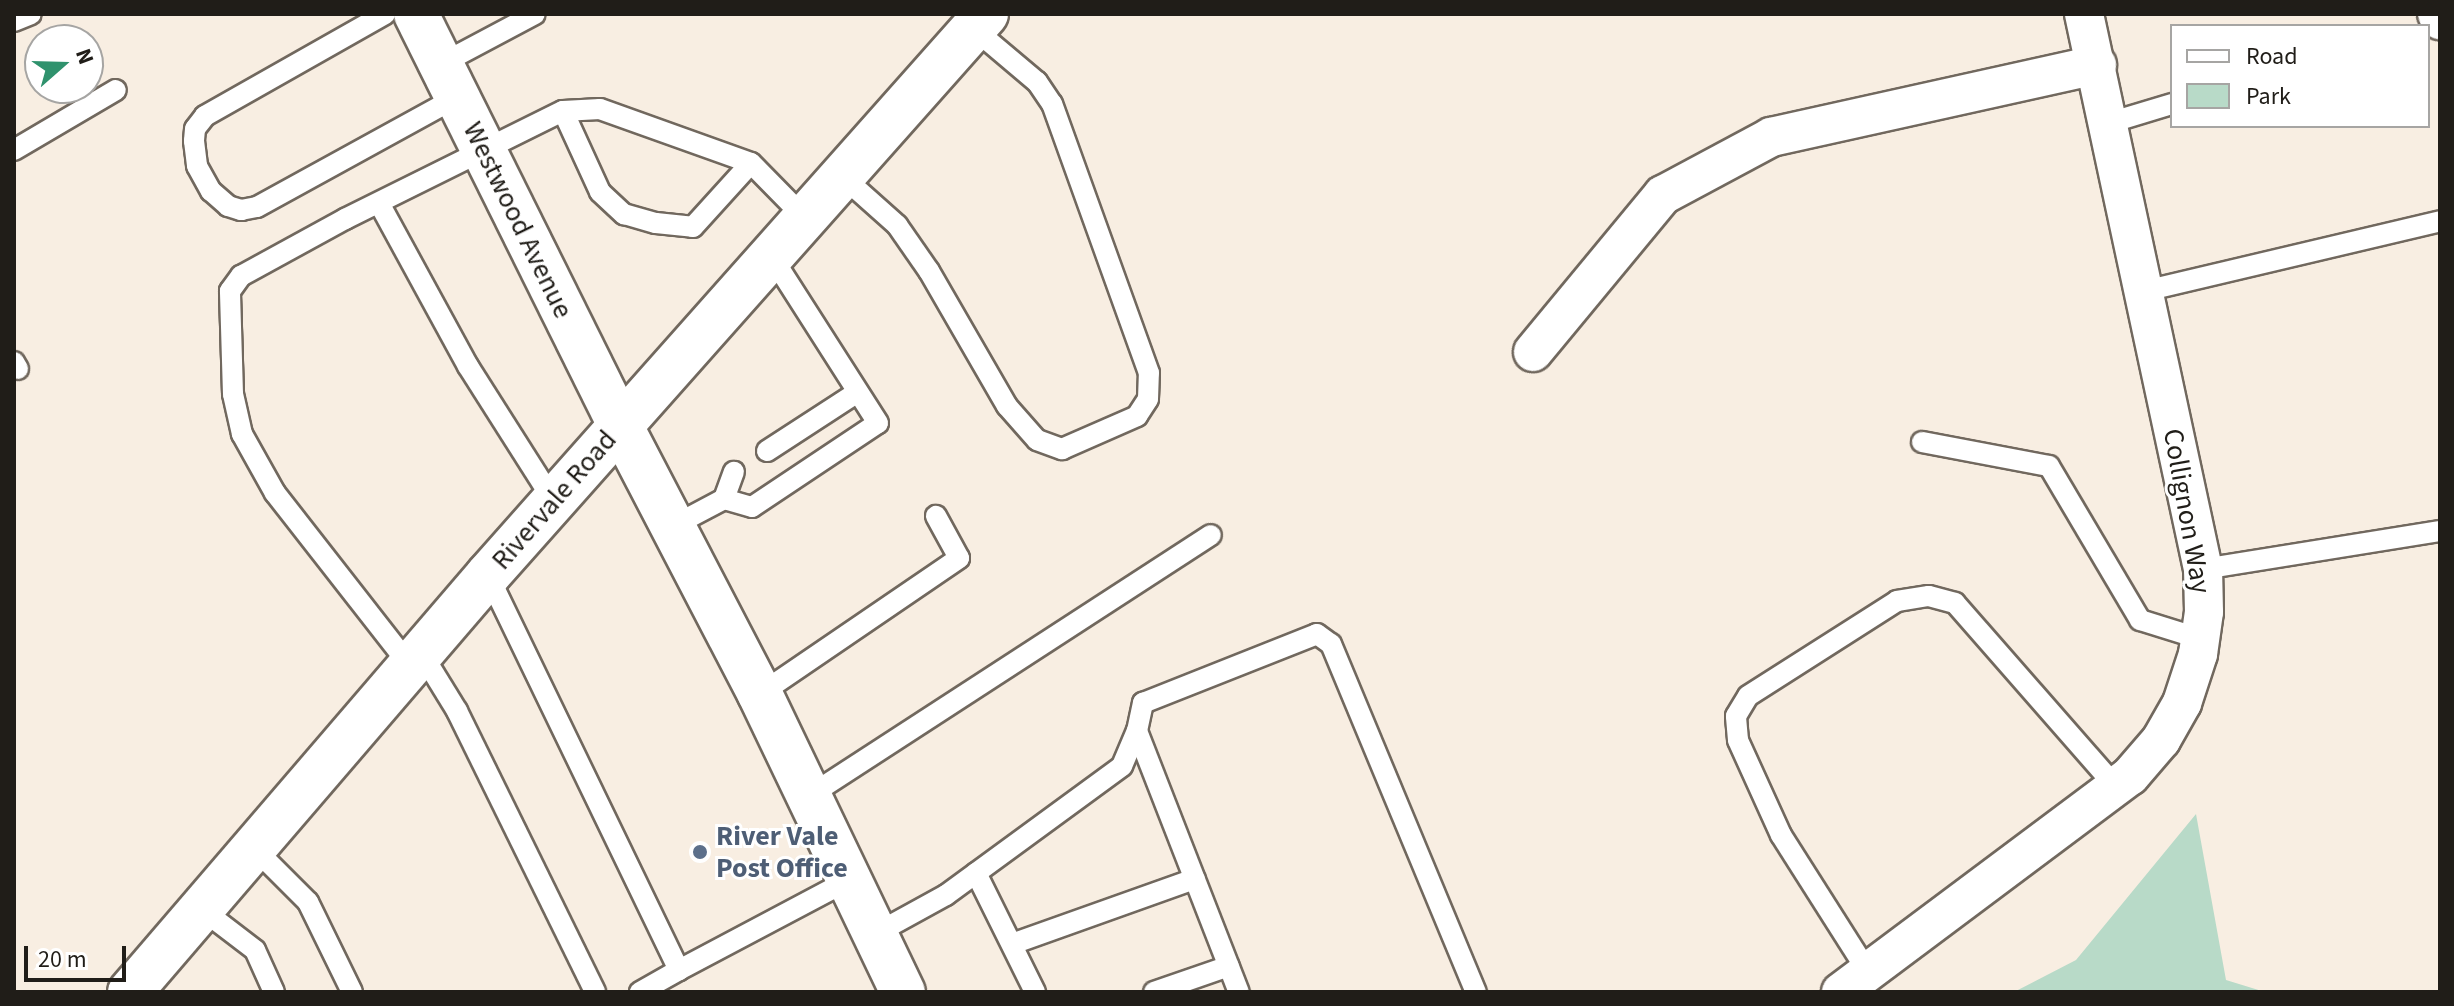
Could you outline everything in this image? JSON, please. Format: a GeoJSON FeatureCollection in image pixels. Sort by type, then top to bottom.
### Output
{"type":"FeatureCollection","features":[{"type":"Feature","properties":{"kind":"street","name":"Westwood Avenue"},"geometry":{"type":"LineString","coordinates":[[416,14],[620,425],[760,694],[875,934],[895,989]]}},
{"type":"Feature","properties":{"kind":"street","name":"Collignon Way"},"geometry":{"type":"LineString","coordinates":[[1855,982],[2117,788],[2161,740],[2182,703],[2201,639],[2203,569],[2084,14]]}},
{"type":"Feature","properties":{"kind":"street"},"geometry":{"type":"LineString","coordinates":[[2437,14],[2440,20]]}},
{"type":"Feature","properties":{"kind":"street","name":"Rivervale Road"},"geometry":{"type":"LineString","coordinates":[[130,992],[204,911],[553,500],[979,21]]}},
{"type":"Feature","properties":{"kind":"street"},"geometry":{"type":"LineString","coordinates":[[1533,352],[1663,195],[1771,137],[2097,65]]}},
{"type":"Feature","properties":{"kind":"lane"},"geometry":{"type":"LineString","coordinates":[[14,21],[31,14]]}},
{"type":"Feature","properties":{"kind":"lane"},"geometry":{"type":"LineString","coordinates":[[385,14],[205,116],[195,129],[194,141],[197,166],[211,191],[228,206],[241,210],[257,207],[449,80],[535,14]]}},
{"type":"Feature","properties":{"kind":"lane"},"geometry":{"type":"LineString","coordinates":[[842,176],[897,225],[929,271],[1007,406],[1037,440],[1062,449],[1137,416],[1148,399],[1149,373],[1052,104],[1037,82],[979,21]]}},
{"type":"Feature","properties":{"kind":"lane"},"geometry":{"type":"LineString","coordinates":[[14,150],[116,90]]}},
{"type":"Feature","properties":{"kind":"lane"},"geometry":{"type":"LineString","coordinates":[[2109,123],[2170,105]]}},
{"type":"Feature","properties":{"kind":"lane"},"geometry":{"type":"LineString","coordinates":[[595,992],[457,711],[275,493],[242,434],[233,394],[230,291],[241,276],[563,111],[600,109],[751,163],[805,218]]}},
{"type":"Feature","properties":{"kind":"lane"},"geometry":{"type":"LineString","coordinates":[[563,111],[600,192],[624,214],[693,227],[751,163]]}},
{"type":"Feature","properties":{"kind":"lane"},"geometry":{"type":"LineString","coordinates":[[379,203],[468,366],[553,500]]}},
{"type":"Feature","properties":{"kind":"lane"},"geometry":{"type":"LineString","coordinates":[[2145,291],[2440,221]]}},
{"type":"Feature","properties":{"kind":"lane"},"geometry":{"type":"LineString","coordinates":[[724,499],[752,507],[878,423],[771,256]]}},
{"type":"Feature","properties":{"kind":"lane"},"geometry":{"type":"LineString","coordinates":[[767,451],[858,392]]}},
{"type":"Feature","properties":{"kind":"lane"},"geometry":{"type":"LineString","coordinates":[[1922,442],[2049,466],[2140,620],[2201,639]]}},
{"type":"Feature","properties":{"kind":"lane"},"geometry":{"type":"LineString","coordinates":[[673,526],[724,499],[734,472]]}},
{"type":"Feature","properties":{"kind":"lane"},"geometry":{"type":"LineString","coordinates":[[760,694],[959,558],[936,516]]}},
{"type":"Feature","properties":{"kind":"lane"},"geometry":{"type":"LineString","coordinates":[[2203,569],[2440,531]]}},
{"type":"Feature","properties":{"kind":"lane"},"geometry":{"type":"LineString","coordinates":[[809,796],[1211,535]]}},
{"type":"Feature","properties":{"kind":"lane"},"geometry":{"type":"LineString","coordinates":[[488,575],[679,970]]}},
{"type":"Feature","properties":{"kind":"lane"},"geometry":{"type":"LineString","coordinates":[[1855,982],[1781,835],[1738,740],[1736,716],[1748,696],[1897,601],[1929,596],[1955,603],[2117,788]]}},
{"type":"Feature","properties":{"kind":"lane"},"geometry":{"type":"LineString","coordinates":[[875,934],[946,895],[1122,766],[1137,731],[1143,703],[1317,634],[1331,644],[1476,992]]}},
{"type":"Feature","properties":{"kind":"lane"},"geometry":{"type":"LineString","coordinates":[[1137,731],[1239,992]]}},
{"type":"Feature","properties":{"kind":"lane"},"geometry":{"type":"LineString","coordinates":[[255,849],[308,902],[352,992]]}},
{"type":"Feature","properties":{"kind":"lane"},"geometry":{"type":"LineString","coordinates":[[976,873],[1035,992]]}},
{"type":"Feature","properties":{"kind":"lane"},"geometry":{"type":"LineString","coordinates":[[1012,944],[1195,879]]}},
{"type":"Feature","properties":{"kind":"lane"},"geometry":{"type":"LineString","coordinates":[[640,992],[849,880]]}},
{"type":"Feature","properties":{"kind":"lane"},"geometry":{"type":"LineString","coordinates":[[204,911],[255,950],[274,992]]}},
{"type":"Feature","properties":{"kind":"lane"},"geometry":{"type":"LineString","coordinates":[[1154,992],[1229,966]]}},
{"type":"Feature","properties":{"kind":"green space"},"geometry":{"type":"Polygon","coordinates":[[[2196,814],[2226,980],[2265,992],[2014,992],[2076,960],[2196,814]]]}},
{"type":"Feature","properties":{"kind":"place","name":"River Vale Post Office"},"geometry":{"type":"Point","coordinates":[700,852]}}]}
